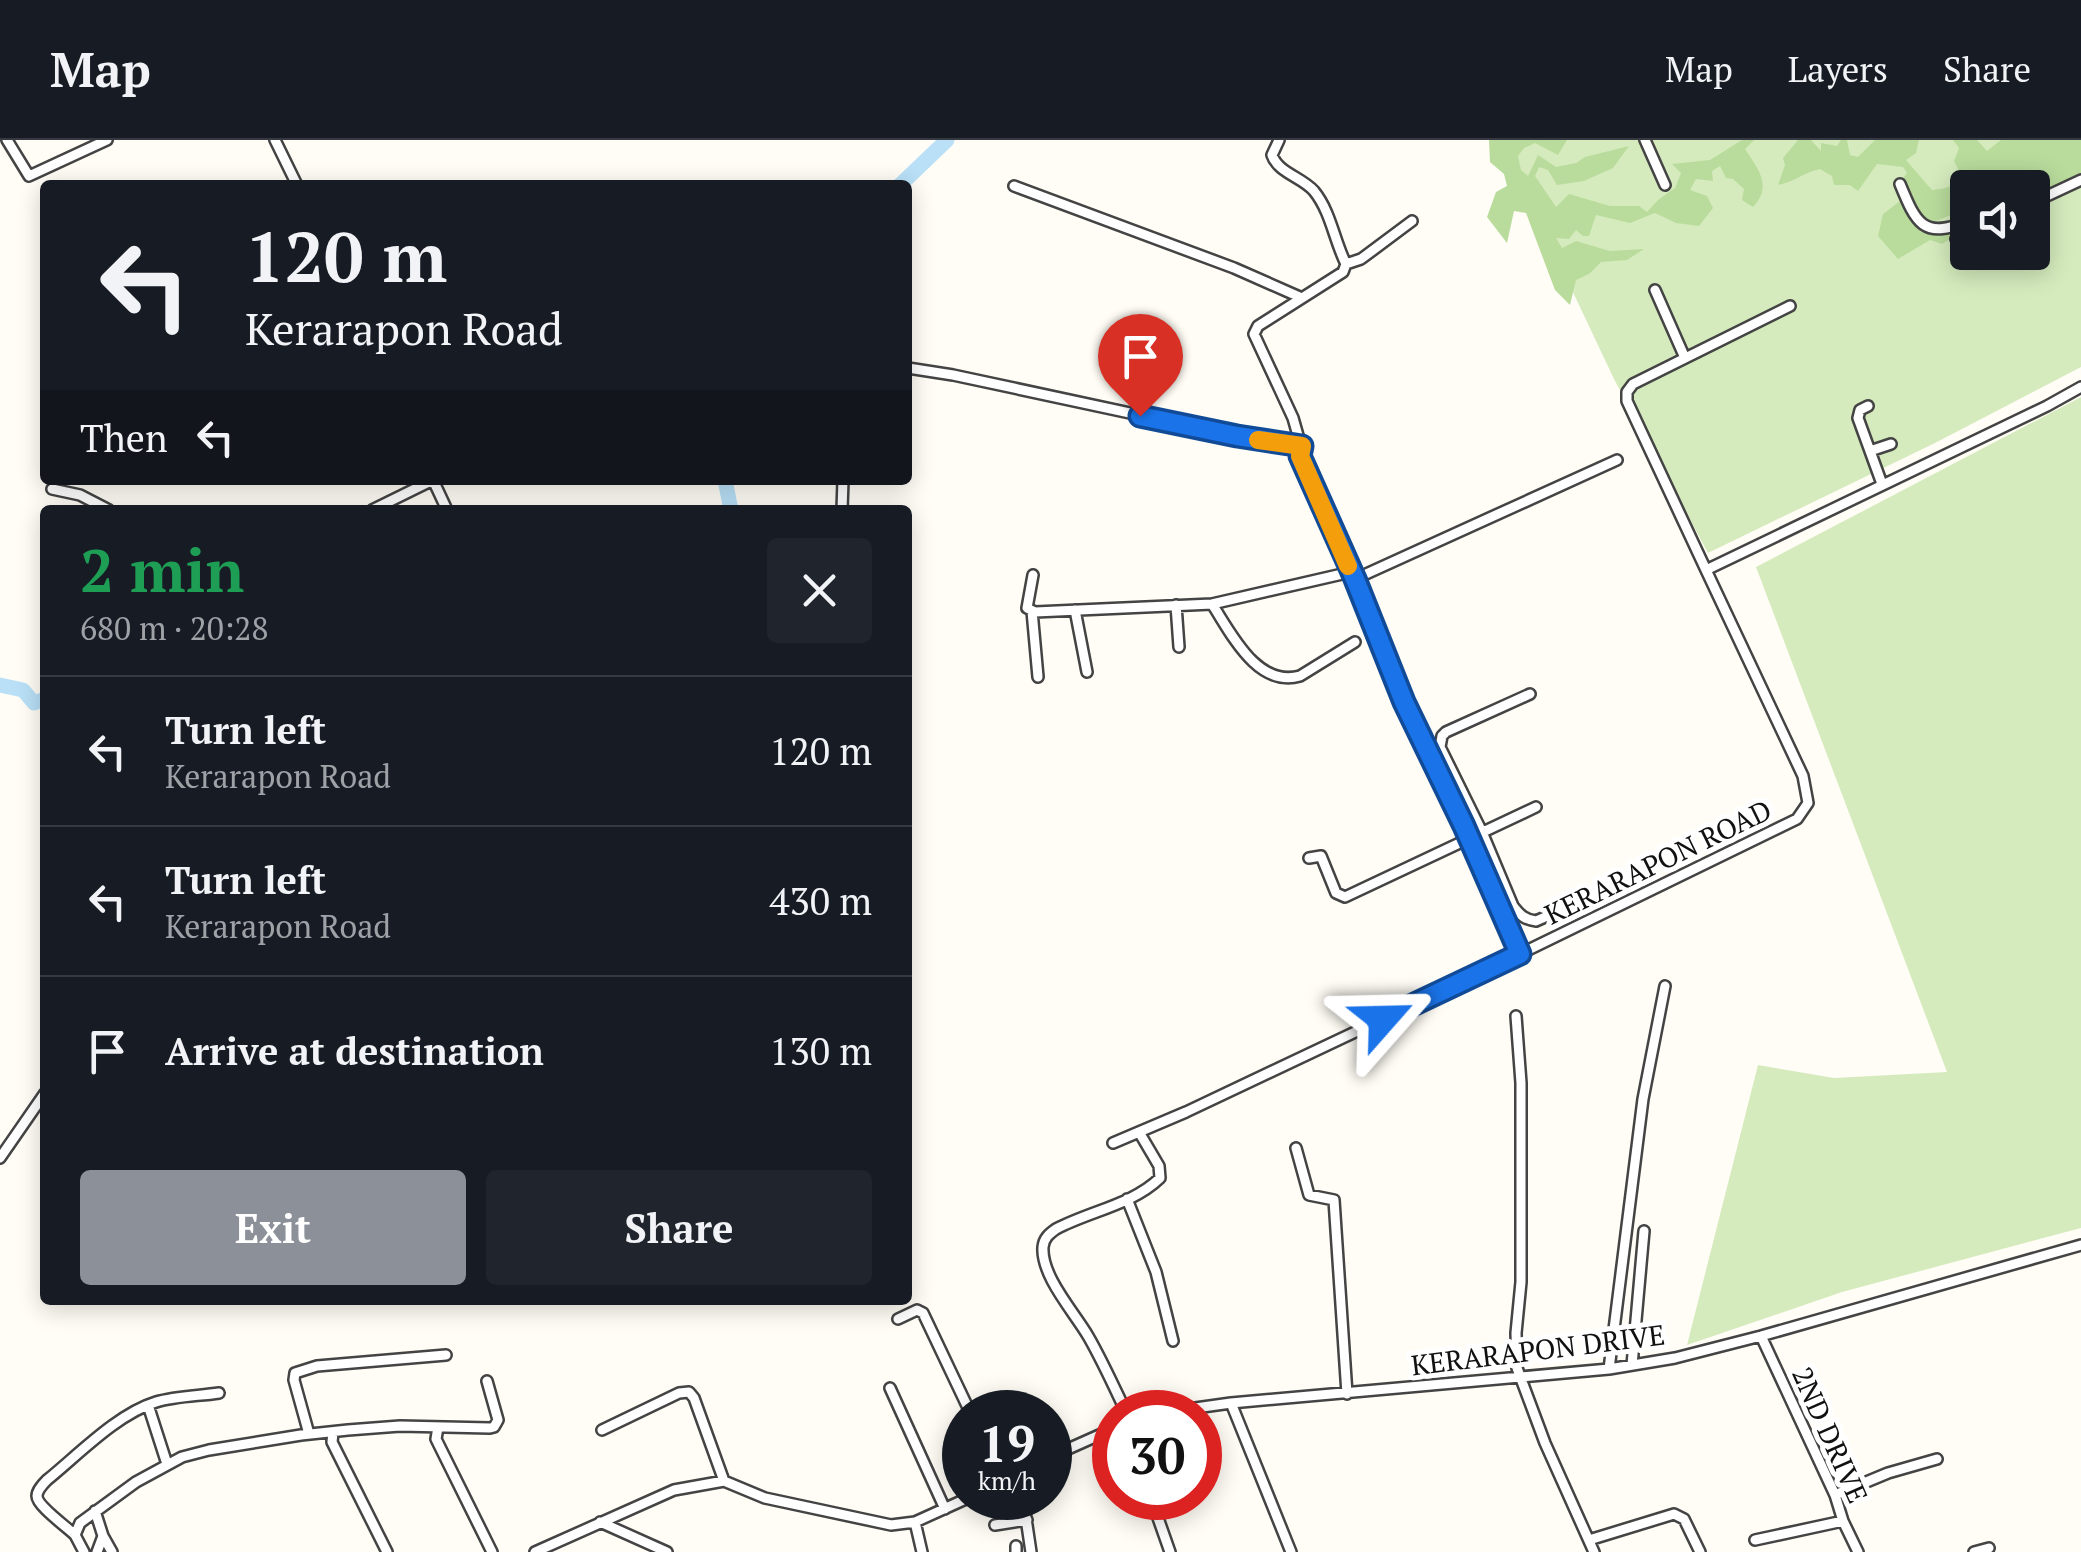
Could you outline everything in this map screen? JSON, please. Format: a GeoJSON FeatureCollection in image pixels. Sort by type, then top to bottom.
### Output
{"type":"FeatureCollection","features":[{"type":"Feature","properties":{"kind":"street"},"geometry":{"type":"LineString","coordinates":[[7,140],[29,176],[107,140]]}},
{"type":"Feature","properties":{"kind":"street"},"geometry":{"type":"LineString","coordinates":[[276,140],[295,180]]}},
{"type":"Feature","properties":{"kind":"street"},"geometry":{"type":"LineString","coordinates":[[1014,186],[1234,268],[1302,298],[1343,272],[1346,264],[1318,197],[1309,186],[1275,163],[1272,155],[1279,140]]}},
{"type":"Feature","properties":{"kind":"street"},"geometry":{"type":"LineString","coordinates":[[1645,140],[1665,185]]}},
{"type":"Feature","properties":{"kind":"street"},"geometry":{"type":"LineString","coordinates":[[2050,195],[2081,180]]}},
{"type":"Feature","properties":{"kind":"street"},"geometry":{"type":"LineString","coordinates":[[1900,184],[1925,227],[1950,228]]}},
{"type":"Feature","properties":{"kind":"street"},"geometry":{"type":"LineString","coordinates":[[1346,264],[1360,259],[1412,221]]}},
{"type":"Feature","properties":{"kind":"street"},"geometry":{"type":"LineString","coordinates":[[1655,290],[1685,358]]}},
{"type":"Feature","properties":{"kind":"street","name":"KERARAPON ROAD"},"geometry":{"type":"LineString","coordinates":[[1302,298],[1258,326],[1254,334],[1293,418],[1302,446],[1300,456],[1404,702],[1520,954],[1797,819],[1806,808],[1808,796],[1803,776],[1706,570]]}},
{"type":"Feature","properties":{"kind":"street"},"geometry":{"type":"LineString","coordinates":[[1790,306],[1628,388],[1627,401],[1706,570],[2081,387]]}},
{"type":"Feature","properties":{"kind":"street"},"geometry":{"type":"LineString","coordinates":[[912,369],[1302,446]]}},
{"type":"Feature","properties":{"kind":"street"},"geometry":{"type":"LineString","coordinates":[[1868,406],[1858,414],[1882,484]]}},
{"type":"Feature","properties":{"kind":"street"},"geometry":{"type":"LineString","coordinates":[[1870,451],[1891,444]]}},
{"type":"Feature","properties":{"kind":"street"},"geometry":{"type":"LineString","coordinates":[[1032,611],[1212,604],[1353,576],[1617,460]]}},
{"type":"Feature","properties":{"kind":"street"},"geometry":{"type":"LineString","coordinates":[[382,505],[423,485]]}},
{"type":"Feature","properties":{"kind":"street"},"geometry":{"type":"LineString","coordinates":[[52,489],[99,505]]}},
{"type":"Feature","properties":{"kind":"street"},"geometry":{"type":"LineString","coordinates":[[1033,575],[1028,608],[1032,611],[1038,677]]}},
{"type":"Feature","properties":{"kind":"street"},"geometry":{"type":"LineString","coordinates":[[1212,604],[1252,660],[1274,676],[1300,676],[1355,642]]}},
{"type":"Feature","properties":{"kind":"street"},"geometry":{"type":"LineString","coordinates":[[1176,605],[1179,648]]}},
{"type":"Feature","properties":{"kind":"street"},"geometry":{"type":"LineString","coordinates":[[1075,610],[1087,672]]}},
{"type":"Feature","properties":{"kind":"street"},"geometry":{"type":"LineString","coordinates":[[1530,694],[1446,732],[1440,746],[1513,906],[1525,919],[1543,919],[1611,888]]}},
{"type":"Feature","properties":{"kind":"street"},"geometry":{"type":"LineString","coordinates":[[1309,858],[1321,856],[1336,892],[1345,897],[1536,807]]}},
{"type":"Feature","properties":{"kind":"street"},"geometry":{"type":"LineString","coordinates":[[1113,1143],[1520,954]]}},
{"type":"Feature","properties":{"kind":"street"},"geometry":{"type":"LineString","coordinates":[[1608,1369],[1643,1099],[1665,986]]}},
{"type":"Feature","properties":{"kind":"street"},"geometry":{"type":"LineString","coordinates":[[1516,1016],[1521,1083],[1521,1282],[1516,1333],[1520,1378],[1594,1552]]}},
{"type":"Feature","properties":{"kind":"street"},"geometry":{"type":"LineString","coordinates":[[0,1158],[40,1100]]}},
{"type":"Feature","properties":{"kind":"street"},"geometry":{"type":"LineString","coordinates":[[1115,1390],[1089,1338],[1056,1287],[1043,1245],[1052,1232],[1079,1217],[1127,1199],[1157,1182],[1161,1174],[1139,1132]]}},
{"type":"Feature","properties":{"kind":"street"},"geometry":{"type":"LineString","coordinates":[[1296,1148],[1309,1195],[1334,1200],[1347,1394]]}},
{"type":"Feature","properties":{"kind":"street"},"geometry":{"type":"LineString","coordinates":[[1127,1199],[1156,1272],[1173,1342]]}},
{"type":"Feature","properties":{"kind":"street"},"geometry":{"type":"LineString","coordinates":[[1632,1365],[1644,1231]]}},
{"type":"Feature","properties":{"kind":"street","name":"KERARAPON DRIVE"},"geometry":{"type":"LineString","coordinates":[[1222,1404],[1632,1365],[1761,1336],[2081,1245]]}},
{"type":"Feature","properties":{"kind":"street"},"geometry":{"type":"LineString","coordinates":[[898,1319],[917,1310],[923,1313],[960,1390]]}},
{"type":"Feature","properties":{"kind":"street","name":"2ND DRIVE"},"geometry":{"type":"LineString","coordinates":[[1761,1336],[1858,1552]]}},
{"type":"Feature","properties":{"kind":"street"},"geometry":{"type":"LineString","coordinates":[[309,1434],[294,1380],[296,1373],[316,1366],[446,1356]]}},
{"type":"Feature","properties":{"kind":"street"},"geometry":{"type":"LineString","coordinates":[[75,1534],[80,1523],[95,1511],[136,1482],[182,1457],[309,1434],[400,1426],[494,1426],[498,1420],[487,1381]]}},
{"type":"Feature","properties":{"kind":"street"},"geometry":{"type":"LineString","coordinates":[[890,1388],[942,1499]]}},
{"type":"Feature","properties":{"kind":"street"},"geometry":{"type":"LineString","coordinates":[[602,1430],[678,1392],[689,1392],[724,1480]]}},
{"type":"Feature","properties":{"kind":"street"},"geometry":{"type":"LineString","coordinates":[[84,1552],[75,1534],[41,1504],[38,1490],[124,1418],[148,1405],[219,1393]]}},
{"type":"Feature","properties":{"kind":"street"},"geometry":{"type":"LineString","coordinates":[[1230,1403],[1291,1552]]}},
{"type":"Feature","properties":{"kind":"street"},"geometry":{"type":"LineString","coordinates":[[148,1405],[167,1464]]}},
{"type":"Feature","properties":{"kind":"street"},"geometry":{"type":"LineString","coordinates":[[438,1426],[436,1439],[492,1552]]}},
{"type":"Feature","properties":{"kind":"street"},"geometry":{"type":"LineString","coordinates":[[333,1432],[332,1442],[387,1552]]}},
{"type":"Feature","properties":{"kind":"street"},"geometry":{"type":"LineString","coordinates":[[1835,1495],[1936,1459]]}},
{"type":"Feature","properties":{"kind":"street"},"geometry":{"type":"LineString","coordinates":[[534,1552],[674,1490],[724,1480],[765,1498],[891,1525],[916,1522],[942,1510]]}},
{"type":"Feature","properties":{"kind":"street"},"geometry":{"type":"LineString","coordinates":[[95,1511],[112,1552]]}},
{"type":"Feature","properties":{"kind":"street"},"geometry":{"type":"LineString","coordinates":[[1589,1540],[1674,1514],[1684,1519],[1700,1552]]}},
{"type":"Feature","properties":{"kind":"street"},"geometry":{"type":"LineString","coordinates":[[994,1525],[1027,1520],[1031,1552]]}},
{"type":"Feature","properties":{"kind":"street"},"geometry":{"type":"LineString","coordinates":[[1158,1520],[1170,1552]]}},
{"type":"Feature","properties":{"kind":"street"},"geometry":{"type":"LineString","coordinates":[[1755,1540],[1843,1520]]}},
{"type":"Feature","properties":{"kind":"street"},"geometry":{"type":"LineString","coordinates":[[600,1522],[667,1552]]}},
{"type":"Feature","properties":{"kind":"street"},"geometry":{"type":"LineString","coordinates":[[916,1522],[922,1552]]}},
{"type":"Feature","properties":{"kind":"street"},"geometry":{"type":"LineString","coordinates":[[97,1552],[103,1536]]}},
{"type":"Feature","properties":{"kind":"street"},"geometry":{"type":"LineString","coordinates":[[1974,1552],[1989,1548]]}},
{"type":"Feature","properties":{"kind":"green space"},"geometry":{"type":"Polygon","coordinates":[[[1489,140],[1567,140],[1558,155],[1535,143],[1524,148],[1518,156],[1521,170],[1528,176],[1538,155],[1556,167],[1629,146],[1613,168],[1584,181],[1557,185],[1548,170],[1539,167],[1535,176],[1556,207],[1569,194],[1610,206],[1639,206],[1647,212],[1675,188],[1681,173],[1672,164],[1710,160],[1742,140],[1754,140],[1745,149],[1761,178],[1762,192],[1753,207],[1742,200],[1744,189],[1726,178],[1720,166],[1712,171],[1713,181],[1696,179],[1690,190],[1707,196],[1713,208],[1699,226],[1676,223],[1655,213],[1630,223],[1596,215],[1589,236],[1576,230],[1569,239],[1556,238],[1562,248],[1576,241],[1610,251],[1644,249],[1627,260],[1601,262],[1576,280],[1570,305],[1555,290],[1526,213],[1514,211],[1507,243],[1487,217],[1496,192],[1507,186],[1504,174],[1490,162],[1489,140]]]}},
{"type":"Feature","properties":{"kind":"green space"},"geometry":{"type":"Polygon","coordinates":[[[1501,140],[2081,140],[2081,367],[1708,553],[1614,379],[1501,140]]]}},
{"type":"Feature","properties":{"kind":"green space"},"geometry":{"type":"Polygon","coordinates":[[[1798,140],[1811,140],[1821,151],[1821,143],[1837,146],[1841,140],[1847,140],[1850,155],[1858,157],[1875,140],[1919,140],[1916,153],[1906,160],[1932,190],[1950,186],[1950,215],[1918,224],[1924,232],[1950,224],[1950,239],[1942,244],[1930,240],[1898,259],[1878,236],[1883,214],[1900,201],[1895,188],[1907,173],[1903,167],[1877,164],[1858,191],[1850,185],[1834,185],[1832,176],[1820,169],[1778,185],[1785,165],[1783,158],[1798,140]]]}},
{"type":"Feature","properties":{"kind":"green space"},"geometry":{"type":"Polygon","coordinates":[[[1953,140],[1977,140],[1987,151],[2001,140],[2081,140],[2081,176],[2050,190],[2050,170],[1958,170],[1954,161],[1959,148],[1953,140]]]}},
{"type":"Feature","properties":{"kind":"green space"},"geometry":{"type":"Polygon","coordinates":[[[2081,397],[2081,1228],[1842,1292],[1687,1345],[1758,1065],[1834,1078],[1947,1072],[1756,567],[2081,397]]]}},
{"type":"Feature","properties":{"kind":"waterway"},"geometry":{"type":"LineString","coordinates":[[905,180],[947,140]]}},
{"type":"Feature","properties":{"kind":"waterway"},"geometry":{"type":"LineString","coordinates":[[726,485],[730,505]]}},
{"type":"Feature","properties":{"kind":"waterway"},"geometry":{"type":"LineString","coordinates":[[0,685],[23,690],[34,703],[40,701]]}},
{"type":"Feature","properties":{"kind":"slow traffic"},"geometry":{"type":"LineString","coordinates":[[1258,440],[1302,446],[1300,456],[1348,566]]}},
{"type":"Feature","properties":{"kind":"route"},"geometry":{"type":"LineString","coordinates":[[1140,416],[1302,446],[1300,456],[1404,702],[1520,954],[1383,1019]]}}]}
